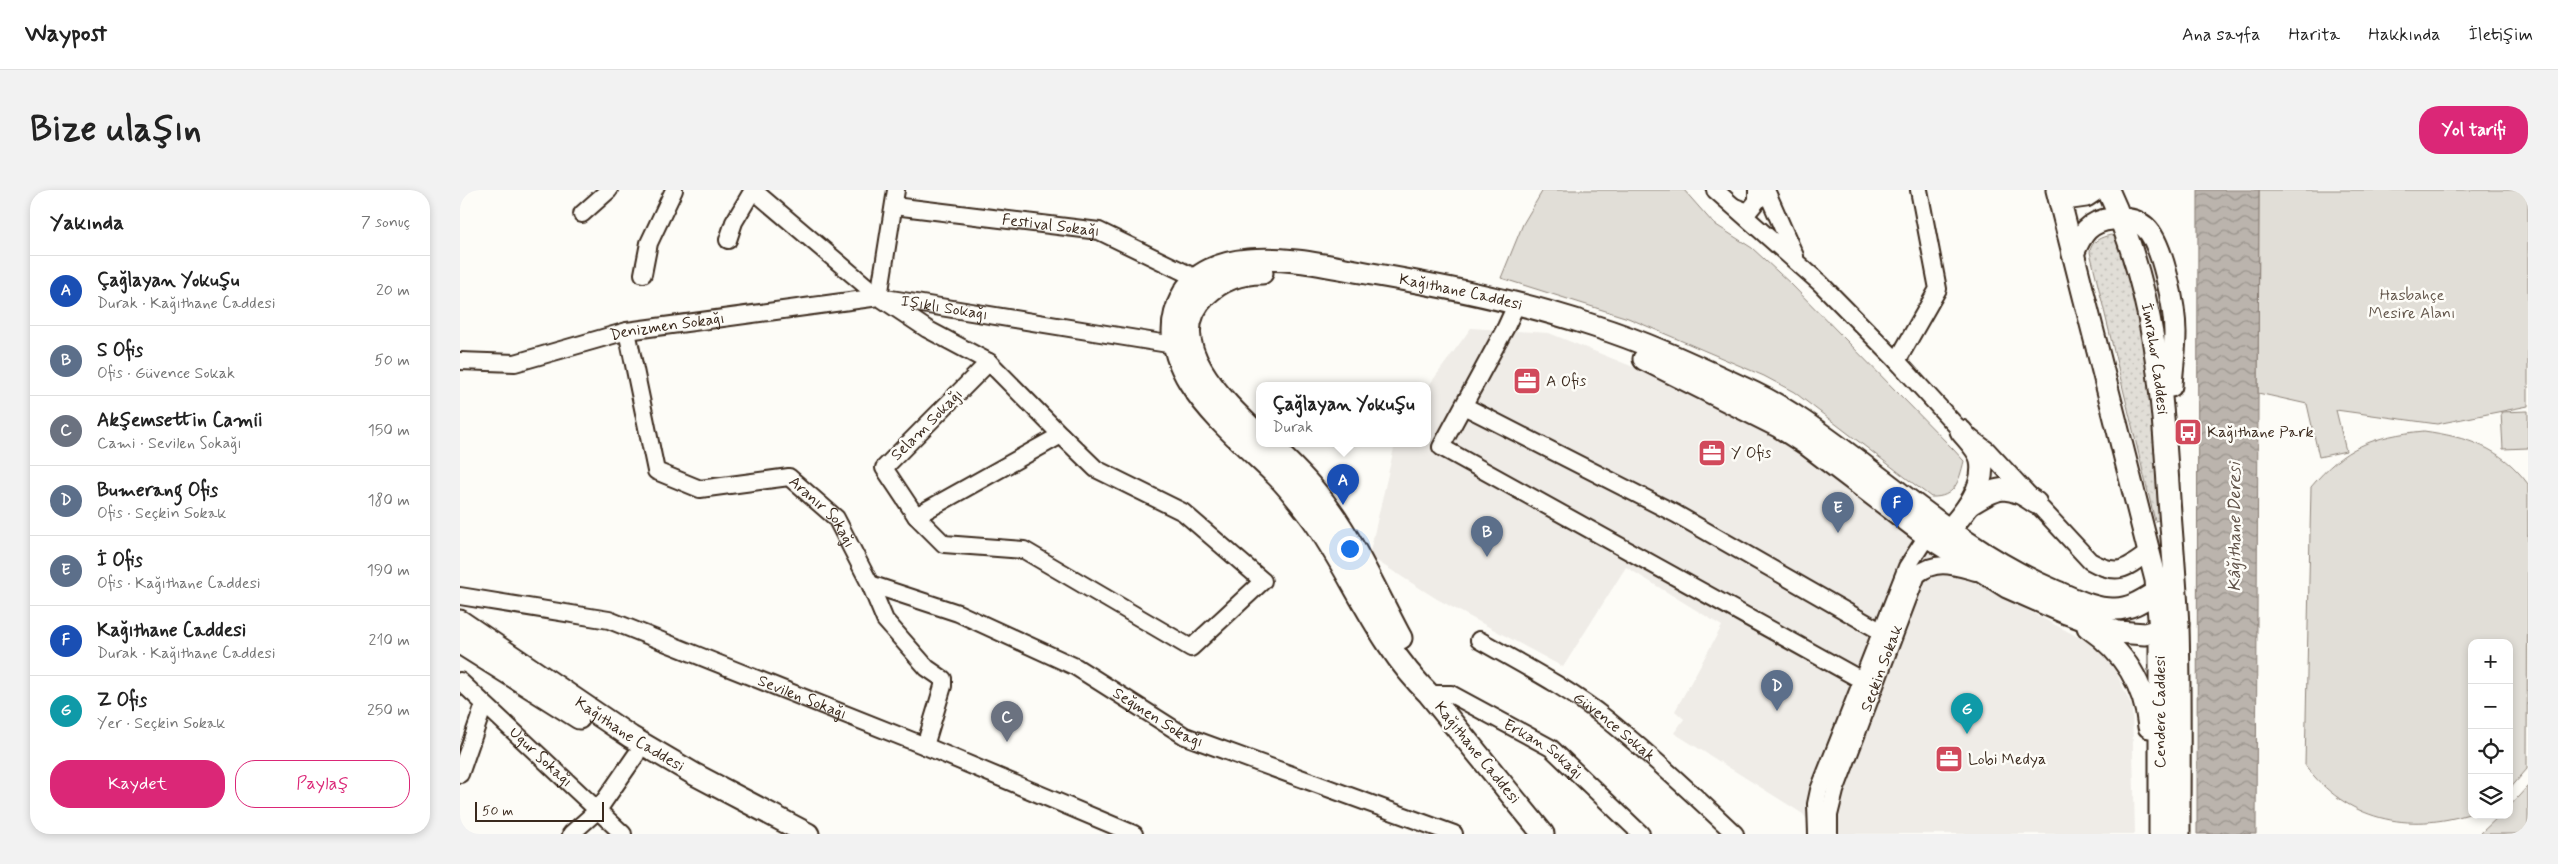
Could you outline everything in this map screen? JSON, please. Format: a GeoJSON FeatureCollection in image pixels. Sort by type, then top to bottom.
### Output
{"type":"FeatureCollection","features":[{"type":"Feature","properties":{"kind":"main road"},"geometry":{"type":"LineString","coordinates":[[2057,190],[2150,551],[2158,591]]}},
{"type":"Feature","properties":{"kind":"main road"},"geometry":{"type":"LineString","coordinates":[[2062,190],[2072,198],[2086,196],[2095,190]]}},
{"type":"Feature","properties":{"kind":"main road"},"geometry":{"type":"LineString","coordinates":[[2073,254],[2078,241],[2090,225],[2097,221],[2120,218],[2108,190]]}},
{"type":"Feature","properties":{"kind":"main road","name":"İmrahor Caddesi"},"geometry":{"type":"LineString","coordinates":[[2120,218],[2138,222],[2146,228],[2155,242],[2173,306],[2175,332],[2165,436],[2169,628]]}},
{"type":"Feature","properties":{"kind":"main road","name":"Kağıthane Caddesi"},"geometry":{"type":"LineString","coordinates":[[1256,432],[1213,387],[1172,328],[1176,309],[1184,292],[1204,284],[1230,262],[1260,259],[1340,268],[1445,287],[1515,309],[1642,358],[1757,415],[1806,444],[1927,536],[2007,587],[2066,614],[2130,635],[2169,628]]}},
{"type":"Feature","properties":{"kind":"main road","name":"Kağıthane Caddesi"},"geometry":{"type":"LineString","coordinates":[[1515,309],[1615,333],[1667,354],[1757,395],[1815,430],[1977,551],[2020,576],[2079,601],[2099,607],[2123,608],[2158,591]]}},
{"type":"Feature","properties":{"kind":"main road","name":"Kağıthane Caddesi"},"geometry":{"type":"LineString","coordinates":[[1183,345],[1184,376],[1194,390],[1295,496],[1336,555],[1408,674],[1429,694],[1543,834]]}},
{"type":"Feature","properties":{"kind":"main road"},"geometry":{"type":"LineString","coordinates":[[1927,536],[1949,530],[1969,505],[1978,486],[1981,460],[1978,452],[1961,431]]}},
{"type":"Feature","properties":{"kind":"main road","name":"Kağıthane Caddesi"},"geometry":{"type":"LineString","coordinates":[[1272,447],[1309,484],[1341,528],[1429,694]]}},
{"type":"Feature","properties":{"kind":"main road"},"geometry":{"type":"LineString","coordinates":[[1969,505],[2000,488],[2013,489],[2036,503]]}},
{"type":"Feature","properties":{"kind":"main road","name":"Cendere Caddesi"},"geometry":{"type":"LineString","coordinates":[[2158,591],[2169,628],[2179,834]]}},
{"type":"Feature","properties":{"kind":"main road"},"geometry":{"type":"LineString","coordinates":[[2066,614],[2108,644],[2136,678],[2146,704],[2150,738],[2159,764]]}},
{"type":"Feature","properties":{"kind":"main road","name":"Kağıthane Caddesi"},"geometry":{"type":"LineString","coordinates":[[460,621],[633,746]]}},
{"type":"Feature","properties":{"kind":"main road","name":"Cendere Caddesi"},"geometry":{"type":"LineString","coordinates":[[2160,834],[2159,764],[2169,628]]}},
{"type":"Feature","properties":{"kind":"main road","name":"Kağıthane Caddesi"},"geometry":{"type":"LineString","coordinates":[[460,643],[633,746],[694,774],[807,834]]}},
{"type":"Feature","properties":{"kind":"street"},"geometry":{"type":"LineString","coordinates":[[582,214],[609,190]]}},
{"type":"Feature","properties":{"kind":"street"},"geometry":{"type":"LineString","coordinates":[[643,274],[649,244],[674,190]]}},
{"type":"Feature","properties":{"kind":"street"},"geometry":{"type":"LineString","coordinates":[[728,240],[734,222],[753,190]]}},
{"type":"Feature","properties":{"kind":"street","name":"Işıklı Sokağı"},"geometry":{"type":"LineString","coordinates":[[753,190],[879,297],[1183,345]]}},
{"type":"Feature","properties":{"kind":"street"},"geometry":{"type":"LineString","coordinates":[[1715,190],[1796,261],[1897,361],[1961,431],[1987,450],[2090,561],[2105,569],[2122,570],[2150,551]]}},
{"type":"Feature","properties":{"kind":"street"},"geometry":{"type":"LineString","coordinates":[[1733,206],[1748,212],[1757,201],[1757,190]]}},
{"type":"Feature","properties":{"kind":"street"},"geometry":{"type":"LineString","coordinates":[[1766,190],[1796,261]]}},
{"type":"Feature","properties":{"kind":"street"},"geometry":{"type":"LineString","coordinates":[[1897,361],[1938,289],[1920,190]]}},
{"type":"Feature","properties":{"kind":"street"},"geometry":{"type":"LineString","coordinates":[[895,198],[879,297],[927,329],[989,362],[1096,469],[1183,512],[1263,581],[1192,648],[1024,550],[944,544],[916,516],[1061,435]]}},
{"type":"Feature","properties":{"kind":"street","name":"Festival Sokağı"},"geometry":{"type":"LineString","coordinates":[[895,198],[1099,231],[1204,284]]}},
{"type":"Feature","properties":{"kind":"street","name":"Denizmen Sokağı"},"geometry":{"type":"LineString","coordinates":[[460,361],[514,363],[627,332],[879,297]]}},
{"type":"Feature","properties":{"kind":"street"},"geometry":{"type":"LineString","coordinates":[[1515,309],[1440,448],[1868,684]]}},
{"type":"Feature","properties":{"kind":"street","name":"Aranır Sokağı"},"geometry":{"type":"LineString","coordinates":[[627,332],[656,471],[700,489],[788,477],[836,518],[870,584]]}},
{"type":"Feature","properties":{"kind":"street","name":"Selam Sokağı"},"geometry":{"type":"LineString","coordinates":[[916,516],[884,468],[989,362]]}},
{"type":"Feature","properties":{"kind":"street"},"geometry":{"type":"LineString","coordinates":[[1464,406],[1676,514],[1882,632]]}},
{"type":"Feature","properties":{"kind":"street","name":"Seçkin Sokak"},"geometry":{"type":"LineString","coordinates":[[1829,834],[1831,804],[1882,632],[1907,567],[1927,536]]}},
{"type":"Feature","properties":{"kind":"street","name":"Seçkin Sokak"},"geometry":{"type":"LineString","coordinates":[[1817,834],[1816,804],[1819,790],[1917,575],[1924,569],[1946,564],[1988,575]]}},
{"type":"Feature","properties":{"kind":"street"},"geometry":{"type":"LineString","coordinates":[[870,584],[885,620],[927,668],[942,679],[943,686],[925,746]]}},
{"type":"Feature","properties":{"kind":"street","name":"Seğmen Sokağı"},"geometry":{"type":"LineString","coordinates":[[870,584],[958,612],[1076,667],[1185,736],[1454,834]]}},
{"type":"Feature","properties":{"kind":"street","name":"Sevilen Sokağı"},"geometry":{"type":"LineString","coordinates":[[460,596],[609,620],[925,746],[1134,834]]}},
{"type":"Feature","properties":{"kind":"street","name":"Güvence Sokak"},"geometry":{"type":"LineString","coordinates":[[1479,640],[1550,680],[1607,719],[1682,784],[1735,834]]}},
{"type":"Feature","properties":{"kind":"street","name":"Uğur Sokağı"},"geometry":{"type":"LineString","coordinates":[[460,681],[623,834]]}},
{"type":"Feature","properties":{"kind":"street","name":"Erkan Sokağı"},"geometry":{"type":"LineString","coordinates":[[1429,694],[1451,694],[1551,748],[1642,834]]}},
{"type":"Feature","properties":{"kind":"street"},"geometry":{"type":"LineString","coordinates":[[460,774],[484,705]]}},
{"type":"Feature","properties":{"kind":"street"},"geometry":{"type":"LineString","coordinates":[[571,834],[598,810],[633,746]]}},
{"type":"Feature","properties":{"kind":"shaded area"},"geometry":{"type":"Polygon","coordinates":[[[1471,328],[1549,333],[1683,387],[1751,423],[1813,462],[1936,556],[2021,607],[2107,652],[2132,707],[2135,834],[1818,834],[1803,814],[1674,733],[1684,719],[1675,711],[1722,626],[1626,567],[1563,667],[1437,599],[1369,556],[1394,447],[1431,447],[1431,383],[1471,328]]]}},
{"type":"Feature","properties":{"kind":"green space"},"geometry":{"type":"Polygon","coordinates":[[[1543,190],[1684,190],[1713,223],[1752,248],[1791,284],[1964,461],[1955,487],[1946,495],[1931,497],[1794,392],[1764,376],[1628,318],[1501,278],[1523,224],[1543,190]]]}},
{"type":"Feature","properties":{"kind":"green space","name":"Hasbahçe Mesire Alanı"},"geometry":{"type":"Polygon","coordinates":[[[2259,190],[2528,190],[2528,406],[2437,424],[2336,410],[2346,451],[2319,457],[2307,404],[2258,393],[2259,190]]]}},
{"type":"Feature","properties":{"kind":"green space"},"geometry":{"type":"Polygon","coordinates":[[[2111,235],[2116,238],[2131,280],[2147,349],[2159,520],[2155,521],[2090,252],[2092,245],[2097,240],[2111,235]]]}},
{"type":"Feature","properties":{"kind":"green space"},"geometry":{"type":"Polygon","coordinates":[[[2528,411],[2528,448],[2503,449],[2501,412],[2528,411]]]}},
{"type":"Feature","properties":{"kind":"green space"},"geometry":{"type":"Polygon","coordinates":[[[2424,431],[2439,433],[2482,446],[2506,461],[2518,471],[2528,484],[2527,769],[2513,785],[2513,639],[2468,639],[2468,814],[2425,822],[2402,822],[2380,818],[2359,810],[2339,799],[2321,784],[2305,765],[2311,487],[2323,473],[2348,453],[2375,440],[2424,431]]]}},
{"type":"Feature","properties":{"kind":"green space"},"geometry":{"type":"Polygon","coordinates":[[[2528,786],[2528,834],[2480,834],[2496,819],[2513,819],[2513,803],[2528,786]]]}},
{"type":"Feature","properties":{"kind":"water","name":"Kâğıthane Deresi"},"geometry":{"type":"Polygon","coordinates":[[[2198,190],[2259,190],[2256,834],[2197,834],[2198,190]]]}},
{"type":"Feature","properties":{"kind":"place","name":"A Ofis"},"geometry":{"type":"Point","coordinates":[1527,381]}},
{"type":"Feature","properties":{"kind":"place","name":"Kağıthane Park"},"geometry":{"type":"Point","coordinates":[2188,432]}},
{"type":"Feature","properties":{"kind":"place","name":"Y Ofis"},"geometry":{"type":"Point","coordinates":[1712,453]}},
{"type":"Feature","properties":{"kind":"place","name":"Çağlayan Yokuşu"},"geometry":{"type":"Point","coordinates":[1343,505]}},
{"type":"Feature","properties":{"kind":"place","name":"Kağıthane Caddesi"},"geometry":{"type":"Point","coordinates":[1897,528]}},
{"type":"Feature","properties":{"kind":"place","name":"İ Ofis"},"geometry":{"type":"Point","coordinates":[1838,533]}},
{"type":"Feature","properties":{"kind":"place","name":"S Ofis"},"geometry":{"type":"Point","coordinates":[1487,557]}},
{"type":"Feature","properties":{"kind":"place","name":"Bumerang Ofis"},"geometry":{"type":"Point","coordinates":[1777,711]}},
{"type":"Feature","properties":{"kind":"place","name":"Z Ofis"},"geometry":{"type":"Point","coordinates":[1967,734]}},
{"type":"Feature","properties":{"kind":"place","name":"Akşemsettin Camii"},"geometry":{"type":"Point","coordinates":[1007,742]}},
{"type":"Feature","properties":{"kind":"place","name":"Lobi Medya"},"geometry":{"type":"Point","coordinates":[1949,759]}}]}
